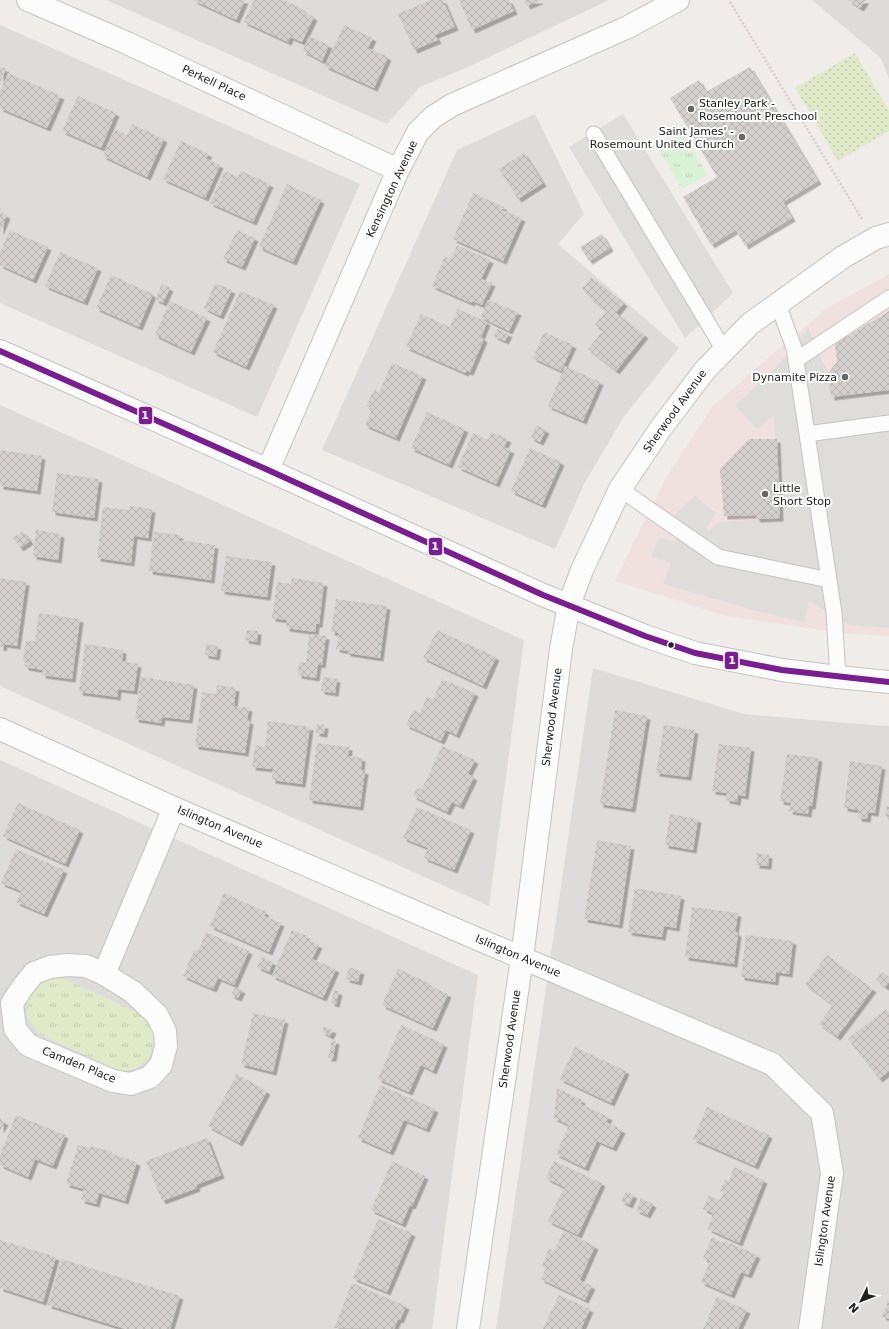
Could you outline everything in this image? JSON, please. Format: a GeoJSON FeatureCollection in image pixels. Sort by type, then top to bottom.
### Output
{"type":"FeatureCollection","features":[{"type":"Feature","properties":{"kind":"street","name":"Perkell Place"},"geometry":{"type":"LineString","coordinates":[[28,0],[127,43],[398,170]]}},
{"type":"Feature","properties":{"kind":"street","name":"Kensington Avenue"},"geometry":{"type":"LineString","coordinates":[[268,470],[398,170],[418,132],[433,117],[452,105],[628,27],[678,0]]}},
{"type":"Feature","properties":{"kind":"street","name":"Sherwood Avenue"},"geometry":{"type":"LineString","coordinates":[[468,1329],[522,958],[560,657],[569,605],[582,570],[620,489],[661,428],[705,370],[750,324],[843,257],[883,236]]}},
{"type":"Feature","properties":{"kind":"street"},"geometry":{"type":"LineString","coordinates":[[0,351],[528,588],[645,636],[695,653],[782,670],[889,682]]}},
{"type":"Feature","properties":{"kind":"street","name":"Islington Avenue"},"geometry":{"type":"LineString","coordinates":[[0,729],[174,808],[772,1064],[822,1113],[832,1173],[810,1329]]}},
{"type":"Feature","properties":{"kind":"street"},"geometry":{"type":"LineString","coordinates":[[104,974],[174,808]]}},
{"type":"Feature","properties":{"kind":"street","name":"Camden Place"},"geometry":{"type":"LineString","coordinates":[[68,964],[86,966],[104,974],[133,992],[157,1015],[165,1031],[166,1046],[161,1065],[150,1077],[131,1084],[113,1081],[28,1045],[14,1029],[12,1003],[34,973],[50,967],[68,964]]}},
{"type":"Feature","properties":{"kind":"lane"},"geometry":{"type":"LineString","coordinates":[[594,134],[724,350]]}},
{"type":"Feature","properties":{"kind":"lane"},"geometry":{"type":"LineString","coordinates":[[796,360],[889,298]]}},
{"type":"Feature","properties":{"kind":"lane"},"geometry":{"type":"LineString","coordinates":[[778,304],[794,348],[796,360],[834,613],[838,677]]}},
{"type":"Feature","properties":{"kind":"lane"},"geometry":{"type":"LineString","coordinates":[[807,434],[889,422]]}},
{"type":"Feature","properties":{"kind":"lane"},"geometry":{"type":"LineString","coordinates":[[620,489],[718,556],[829,580]]}},
{"type":"Feature","properties":{"kind":"path"},"geometry":{"type":"LineString","coordinates":[[730,2],[860,217],[883,236]]}},
{"type":"Feature","properties":{"kind":"shaded area"},"geometry":{"type":"Polygon","coordinates":[[[106,0],[609,0],[468,67],[420,87],[387,124],[106,0]]]}},
{"type":"Feature","properties":{"kind":"shaded area"},"geometry":{"type":"Polygon","coordinates":[[[812,0],[889,0],[889,79],[881,58],[812,0]]]}},
{"type":"Feature","properties":{"kind":"shaded area"},"geometry":{"type":"Polygon","coordinates":[[[0,25],[360,184],[257,417],[0,303],[0,25]]]}},
{"type":"Feature","properties":{"kind":"shaded area"},"geometry":{"type":"Polygon","coordinates":[[[535,114],[584,214],[558,244],[679,348],[623,418],[584,484],[555,549],[322,450],[457,150],[535,114]]]}},
{"type":"Feature","properties":{"kind":"shaded area"},"geometry":{"type":"Polygon","coordinates":[[[623,114],[733,293],[685,338],[569,147],[623,114]]]}},
{"type":"Feature","properties":{"kind":"shaded area"},"geometry":{"type":"Polygon","coordinates":[[[889,274],[889,636],[849,634],[727,616],[615,581],[665,480],[712,407],[826,309],[889,274]]]}},
{"type":"Feature","properties":{"kind":"shaded area"},"geometry":{"type":"Polygon","coordinates":[[[808,328],[828,373],[832,397],[889,390],[889,628],[849,625],[809,601],[804,622],[760,612],[663,584],[671,563],[652,557],[658,538],[676,542],[676,537],[662,526],[695,496],[716,513],[706,528],[709,531],[719,522],[780,518],[774,415],[757,429],[735,406],[777,367],[808,328]]]}},
{"type":"Feature","properties":{"kind":"shaded area"},"geometry":{"type":"Polygon","coordinates":[[[0,405],[524,640],[489,906],[0,686],[0,405]]]}},
{"type":"Feature","properties":{"kind":"shaded area"},"geometry":{"type":"Polygon","coordinates":[[[593,668],[744,714],[889,726],[889,1329],[496,1329],[593,668]]]}},
{"type":"Feature","properties":{"kind":"shaded area"},"geometry":{"type":"Polygon","coordinates":[[[0,760],[478,975],[432,1329],[0,1329],[0,760]]]}},
{"type":"Feature","properties":{"kind":"green space"},"geometry":{"type":"Polygon","coordinates":[[[855,53],[889,111],[889,131],[838,161],[795,88],[855,53]]]}},
{"type":"Feature","properties":{"kind":"green space"},"geometry":{"type":"Polygon","coordinates":[[[683,133],[707,175],[682,189],[658,148],[683,133]]]}},
{"type":"Feature","properties":{"kind":"green space"},"geometry":{"type":"Polygon","coordinates":[[[58,976],[146,1016],[153,1029],[154,1040],[149,1057],[136,1069],[120,1071],[39,1034],[27,1017],[28,1000],[44,980],[58,976]]]}},
{"type":"Feature","properties":{"kind":"building"},"geometry":{"type":"Polygon","coordinates":[[[193,0],[245,0],[236,20],[193,0]]]}},
{"type":"Feature","properties":{"kind":"building"},"geometry":{"type":"Polygon","coordinates":[[[254,0],[284,0],[303,9],[302,11],[314,17],[302,42],[290,37],[288,42],[244,22],[254,0]]]}},
{"type":"Feature","properties":{"kind":"building"},"geometry":{"type":"Polygon","coordinates":[[[431,0],[443,0],[455,27],[435,35],[438,40],[414,50],[398,14],[431,0]]]}},
{"type":"Feature","properties":{"kind":"building"},"geometry":{"type":"Polygon","coordinates":[[[459,0],[509,0],[514,11],[472,30],[459,0]]]}},
{"type":"Feature","properties":{"kind":"building"},"geometry":{"type":"Polygon","coordinates":[[[524,0],[541,0],[527,6],[524,0]]]}},
{"type":"Feature","properties":{"kind":"building"},"geometry":{"type":"Polygon","coordinates":[[[848,0],[866,0],[860,8],[848,0]]]}},
{"type":"Feature","properties":{"kind":"building"},"geometry":{"type":"Polygon","coordinates":[[[344,25],[373,38],[368,48],[388,57],[374,88],[325,66],[344,25]]]}},
{"type":"Feature","properties":{"kind":"building"},"geometry":{"type":"Polygon","coordinates":[[[309,36],[329,45],[322,61],[303,51],[309,36]]]}},
{"type":"Feature","properties":{"kind":"building"},"geometry":{"type":"Polygon","coordinates":[[[0,67],[6,69],[0,83],[0,67]]]}},
{"type":"Feature","properties":{"kind":"building","name":"Saint James' - Rosemount United Church"},"geometry":{"type":"Polygon","coordinates":[[[750,67],[818,181],[783,202],[792,218],[745,246],[736,230],[711,245],[683,197],[717,177],[670,98],[699,80],[706,92],[750,67]]]}},
{"type":"Feature","properties":{"kind":"building"},"geometry":{"type":"Polygon","coordinates":[[[8,73],[61,96],[47,128],[0,108],[0,92],[8,73]]]}},
{"type":"Feature","properties":{"kind":"building"},"geometry":{"type":"Polygon","coordinates":[[[78,96],[116,113],[101,148],[62,131],[78,96]]]}},
{"type":"Feature","properties":{"kind":"building"},"geometry":{"type":"Polygon","coordinates":[[[132,124],[164,139],[147,177],[103,156],[115,129],[127,135],[132,124]]]}},
{"type":"Feature","properties":{"kind":"building"},"geometry":{"type":"Polygon","coordinates":[[[181,141],[209,154],[206,158],[220,165],[205,198],[163,179],[181,141]]]}},
{"type":"Feature","properties":{"kind":"building"},"geometry":{"type":"Polygon","coordinates":[[[524,153],[543,183],[518,199],[499,169],[524,153]]]}},
{"type":"Feature","properties":{"kind":"building"},"geometry":{"type":"Polygon","coordinates":[[[225,171],[238,177],[241,171],[270,184],[253,222],[210,203],[225,171]]]}},
{"type":"Feature","properties":{"kind":"building"},"geometry":{"type":"Polygon","coordinates":[[[287,184],[321,200],[293,262],[259,247],[287,184]]]}},
{"type":"Feature","properties":{"kind":"building"},"geometry":{"type":"Polygon","coordinates":[[[473,193],[504,207],[502,210],[522,218],[503,261],[453,239],[473,193]]]}},
{"type":"Feature","properties":{"kind":"building"},"geometry":{"type":"Polygon","coordinates":[[[0,212],[7,215],[0,232],[0,212]]]}},
{"type":"Feature","properties":{"kind":"building"},"geometry":{"type":"Polygon","coordinates":[[[10,230],[48,247],[33,280],[0,265],[0,252],[10,230]]]}},
{"type":"Feature","properties":{"kind":"building"},"geometry":{"type":"Polygon","coordinates":[[[237,230],[255,238],[242,267],[223,259],[237,230]]]}},
{"type":"Feature","properties":{"kind":"building"},"geometry":{"type":"Polygon","coordinates":[[[602,234],[610,248],[589,261],[580,247],[602,234]]]}},
{"type":"Feature","properties":{"kind":"building"},"geometry":{"type":"Polygon","coordinates":[[[457,245],[490,260],[481,279],[492,283],[482,305],[472,301],[471,303],[432,286],[445,256],[451,259],[457,245]]]}},
{"type":"Feature","properties":{"kind":"building"},"geometry":{"type":"Polygon","coordinates":[[[60,252],[98,268],[84,302],[45,286],[60,252]]]}},
{"type":"Feature","properties":{"kind":"building"},"geometry":{"type":"Polygon","coordinates":[[[111,275],[153,294],[139,327],[96,308],[111,275]]]}},
{"type":"Feature","properties":{"kind":"building"},"geometry":{"type":"Polygon","coordinates":[[[591,277],[624,303],[616,313],[645,335],[616,371],[588,349],[603,330],[595,325],[606,311],[590,298],[591,296],[582,289],[591,277]]]}},
{"type":"Feature","properties":{"kind":"building"},"geometry":{"type":"Polygon","coordinates":[[[215,283],[232,290],[220,316],[204,308],[215,283]]]}},
{"type":"Feature","properties":{"kind":"building"},"geometry":{"type":"Polygon","coordinates":[[[162,284],[170,288],[163,303],[155,299],[162,284]]]}},
{"type":"Feature","properties":{"kind":"building"},"geometry":{"type":"Polygon","coordinates":[[[240,291],[274,305],[246,367],[213,352],[240,291]]]}},
{"type":"Feature","properties":{"kind":"building"},"geometry":{"type":"Polygon","coordinates":[[[488,300],[518,312],[509,331],[480,317],[488,300]]]}},
{"type":"Feature","properties":{"kind":"building"},"geometry":{"type":"Polygon","coordinates":[[[170,301],[207,318],[191,352],[155,335],[170,301]]]}},
{"type":"Feature","properties":{"kind":"building"},"geometry":{"type":"Polygon","coordinates":[[[458,309],[487,322],[481,337],[484,339],[470,372],[466,371],[465,373],[406,347],[421,314],[450,327],[458,309]]]}},
{"type":"Feature","properties":{"kind":"building"},"geometry":{"type":"Polygon","coordinates":[[[889,311],[889,390],[831,397],[828,373],[837,362],[835,344],[889,311]]]}},
{"type":"Feature","properties":{"kind":"building"},"geometry":{"type":"Polygon","coordinates":[[[497,329],[509,334],[505,341],[494,336],[497,329]]]}},
{"type":"Feature","properties":{"kind":"building"},"geometry":{"type":"Polygon","coordinates":[[[544,332],[573,345],[561,371],[533,358],[544,332]]]}},
{"type":"Feature","properties":{"kind":"building"},"geometry":{"type":"Polygon","coordinates":[[[392,363],[423,376],[396,438],[365,425],[372,409],[366,406],[374,390],[379,393],[392,363]]]}},
{"type":"Feature","properties":{"kind":"building"},"geometry":{"type":"Polygon","coordinates":[[[565,366],[600,382],[583,421],[548,406],[565,366]]]}},
{"type":"Feature","properties":{"kind":"building"},"geometry":{"type":"Polygon","coordinates":[[[427,412],[465,429],[449,465],[411,448],[427,412]]]}},
{"type":"Feature","properties":{"kind":"building"},"geometry":{"type":"Polygon","coordinates":[[[536,425],[546,430],[540,442],[531,438],[536,425]]]}},
{"type":"Feature","properties":{"kind":"building"},"geometry":{"type":"Polygon","coordinates":[[[491,432],[508,439],[504,447],[511,450],[496,484],[458,467],[473,433],[488,440],[491,432]]]}},
{"type":"Feature","properties":{"kind":"building"},"geometry":{"type":"Polygon","coordinates":[[[749,439],[777,439],[780,518],[757,519],[755,515],[724,516],[720,469],[749,439]]]}},
{"type":"Feature","properties":{"kind":"building"},"geometry":{"type":"Polygon","coordinates":[[[530,448],[561,462],[542,505],[511,491],[530,448]]]}},
{"type":"Feature","properties":{"kind":"building"},"geometry":{"type":"Polygon","coordinates":[[[0,450],[42,456],[37,491],[0,486],[0,450]]]}},
{"type":"Feature","properties":{"kind":"building"},"geometry":{"type":"Polygon","coordinates":[[[57,473],[99,479],[94,518],[52,512],[57,473]]]}},
{"type":"Feature","properties":{"kind":"building"},"geometry":{"type":"Polygon","coordinates":[[[130,506],[152,509],[148,538],[134,536],[131,563],[97,558],[103,507],[129,510],[130,506]]]}},
{"type":"Feature","properties":{"kind":"building"},"geometry":{"type":"Polygon","coordinates":[[[36,530],[61,534],[58,560],[33,556],[36,530]]]}},
{"type":"Feature","properties":{"kind":"building"},"geometry":{"type":"Polygon","coordinates":[[[23,531],[30,541],[20,548],[13,538],[23,531]]]}},
{"type":"Feature","properties":{"kind":"building"},"geometry":{"type":"Polygon","coordinates":[[[154,532],[180,535],[179,540],[215,545],[211,580],[149,571],[154,532]]]}},
{"type":"Feature","properties":{"kind":"building"},"geometry":{"type":"Polygon","coordinates":[[[226,556],[272,562],[267,597],[221,591],[226,556]]]}},
{"type":"Feature","properties":{"kind":"building"},"geometry":{"type":"Polygon","coordinates":[[[0,578],[26,582],[17,646],[4,644],[3,648],[0,647],[0,578]]]}},
{"type":"Feature","properties":{"kind":"building"},"geometry":{"type":"Polygon","coordinates":[[[292,578],[324,583],[319,624],[316,624],[315,632],[286,628],[287,620],[272,618],[277,582],[291,584],[292,578]]]}},
{"type":"Feature","properties":{"kind":"building"},"geometry":{"type":"Polygon","coordinates":[[[336,599],[387,606],[380,658],[347,653],[347,651],[336,649],[339,633],[331,632],[336,599]]]}},
{"type":"Feature","properties":{"kind":"building"},"geometry":{"type":"Polygon","coordinates":[[[39,613],[80,619],[72,679],[42,675],[43,670],[25,667],[25,662],[23,661],[26,640],[35,641],[39,613]]]}},
{"type":"Feature","properties":{"kind":"building"},"geometry":{"type":"Polygon","coordinates":[[[247,630],[258,631],[257,642],[245,640],[247,630]]]}},
{"type":"Feature","properties":{"kind":"building"},"geometry":{"type":"Polygon","coordinates":[[[437,630],[496,657],[483,686],[423,658],[437,630]]]}},
{"type":"Feature","properties":{"kind":"building"},"geometry":{"type":"Polygon","coordinates":[[[309,634],[326,636],[322,665],[318,664],[316,678],[298,675],[299,662],[306,663],[309,634]]]}},
{"type":"Feature","properties":{"kind":"building"},"geometry":{"type":"Polygon","coordinates":[[[85,644],[123,650],[122,661],[138,664],[134,691],[118,689],[117,697],[79,692],[85,644]]]}},
{"type":"Feature","properties":{"kind":"building"},"geometry":{"type":"Polygon","coordinates":[[[206,644],[218,646],[216,657],[205,655],[206,644]]]}},
{"type":"Feature","properties":{"kind":"building"},"geometry":{"type":"Polygon","coordinates":[[[141,677],[194,685],[189,720],[162,717],[161,723],[135,719],[141,677]]]}},
{"type":"Feature","properties":{"kind":"building"},"geometry":{"type":"Polygon","coordinates":[[[323,677],[337,679],[335,693],[321,691],[323,677]]]}},
{"type":"Feature","properties":{"kind":"building"},"geometry":{"type":"Polygon","coordinates":[[[442,679],[475,693],[456,735],[446,730],[441,741],[406,725],[413,710],[420,713],[427,697],[433,699],[442,679]]]}},
{"type":"Feature","properties":{"kind":"building"},"geometry":{"type":"Polygon","coordinates":[[[217,685],[236,688],[234,706],[249,708],[247,720],[250,721],[245,753],[195,746],[202,692],[216,694],[217,685]]]}},
{"type":"Feature","properties":{"kind":"building"},"geometry":{"type":"Polygon","coordinates":[[[615,710],[647,716],[632,809],[600,804],[615,710]]]}},
{"type":"Feature","properties":{"kind":"building"},"geometry":{"type":"Polygon","coordinates":[[[268,721],[310,727],[302,784],[272,780],[273,769],[252,767],[255,745],[265,747],[268,721]]]}},
{"type":"Feature","properties":{"kind":"building"},"geometry":{"type":"Polygon","coordinates":[[[317,724],[325,725],[324,734],[316,733],[317,724]]]}},
{"type":"Feature","properties":{"kind":"building"},"geometry":{"type":"Polygon","coordinates":[[[664,725],[695,730],[688,777],[656,773],[664,725]]]}},
{"type":"Feature","properties":{"kind":"building"},"geometry":{"type":"Polygon","coordinates":[[[317,743],[349,747],[348,756],[362,758],[361,770],[365,771],[360,807],[309,800],[317,743]]]}},
{"type":"Feature","properties":{"kind":"building"},"geometry":{"type":"Polygon","coordinates":[[[719,744],[751,748],[745,796],[738,795],[737,802],[726,800],[727,793],[712,791],[719,744]]]}},
{"type":"Feature","properties":{"kind":"building"},"geometry":{"type":"Polygon","coordinates":[[[442,746],[475,760],[468,774],[474,777],[460,806],[452,802],[447,812],[413,796],[417,788],[422,789],[442,746]]]}},
{"type":"Feature","properties":{"kind":"building"},"geometry":{"type":"Polygon","coordinates":[[[787,754],[819,758],[812,806],[809,806],[808,814],[789,811],[791,803],[780,801],[787,754]]]}},
{"type":"Feature","properties":{"kind":"building"},"geometry":{"type":"Polygon","coordinates":[[[850,761],[882,766],[875,813],[868,812],[867,819],[858,818],[859,810],[844,808],[850,761]]]}},
{"type":"Feature","properties":{"kind":"building"},"geometry":{"type":"Polygon","coordinates":[[[18,803],[80,830],[65,864],[3,836],[18,803]]]}},
{"type":"Feature","properties":{"kind":"building"},"geometry":{"type":"Polygon","coordinates":[[[887,806],[889,807],[889,817],[885,816],[887,806]]]}},
{"type":"Feature","properties":{"kind":"building"},"geometry":{"type":"Polygon","coordinates":[[[417,807],[471,830],[454,870],[424,858],[428,848],[403,838],[417,807]]]}},
{"type":"Feature","properties":{"kind":"building"},"geometry":{"type":"Polygon","coordinates":[[[670,814],[698,819],[693,850],[665,845],[670,814]]]}},
{"type":"Feature","properties":{"kind":"building"},"geometry":{"type":"Polygon","coordinates":[[[597,840],[631,846],[619,925],[584,919],[597,840]]]}},
{"type":"Feature","properties":{"kind":"building"},"geometry":{"type":"Polygon","coordinates":[[[16,849],[64,870],[44,914],[16,902],[21,891],[1,883],[16,849]]]}},
{"type":"Feature","properties":{"kind":"building"},"geometry":{"type":"Polygon","coordinates":[[[757,853],[769,855],[768,866],[756,865],[757,853]]]}},
{"type":"Feature","properties":{"kind":"building"},"geometry":{"type":"Polygon","coordinates":[[[635,888],[681,896],[676,928],[664,926],[662,937],[628,932],[635,888]]]}},
{"type":"Feature","properties":{"kind":"building"},"geometry":{"type":"Polygon","coordinates":[[[224,893],[266,912],[264,916],[281,923],[269,952],[210,926],[224,893]]]}},
{"type":"Feature","properties":{"kind":"building"},"geometry":{"type":"Polygon","coordinates":[[[692,907],[738,913],[735,932],[738,933],[734,964],[685,957],[692,907]]]}},
{"type":"Feature","properties":{"kind":"building"},"geometry":{"type":"Polygon","coordinates":[[[292,930],[307,936],[306,939],[319,945],[312,959],[336,969],[323,998],[272,976],[292,930]]]}},
{"type":"Feature","properties":{"kind":"building"},"geometry":{"type":"Polygon","coordinates":[[[206,932],[249,951],[234,985],[218,978],[213,989],[183,976],[194,950],[198,951],[206,932]]]}},
{"type":"Feature","properties":{"kind":"building"},"geometry":{"type":"Polygon","coordinates":[[[746,935],[793,941],[789,974],[776,972],[775,982],[741,977],[746,935]]]}},
{"type":"Feature","properties":{"kind":"building"},"geometry":{"type":"Polygon","coordinates":[[[827,955],[873,989],[837,1037],[819,1024],[833,1005],[805,984],[827,955]]]}},
{"type":"Feature","properties":{"kind":"building"},"geometry":{"type":"Polygon","coordinates":[[[262,957],[273,962],[269,972],[257,967],[262,957]]]}},
{"type":"Feature","properties":{"kind":"building"},"geometry":{"type":"Polygon","coordinates":[[[349,967],[361,971],[358,982],[346,979],[349,967]]]}},
{"type":"Feature","properties":{"kind":"building"},"geometry":{"type":"Polygon","coordinates":[[[398,969],[429,983],[428,985],[448,994],[433,1028],[382,1005],[398,969]]]}},
{"type":"Feature","properties":{"kind":"building"},"geometry":{"type":"Polygon","coordinates":[[[882,972],[889,977],[889,982],[885,987],[876,980],[882,972]]]}},
{"type":"Feature","properties":{"kind":"building"},"geometry":{"type":"Polygon","coordinates":[[[235,987],[242,990],[238,998],[231,995],[235,987]]]}},
{"type":"Feature","properties":{"kind":"building"},"geometry":{"type":"Polygon","coordinates":[[[334,990],[339,992],[336,1004],[331,1003],[334,990]]]}},
{"type":"Feature","properties":{"kind":"building"},"geometry":{"type":"Polygon","coordinates":[[[886,1009],[889,1012],[889,1071],[879,1079],[848,1039],[886,1009]]]}},
{"type":"Feature","properties":{"kind":"building"},"geometry":{"type":"Polygon","coordinates":[[[253,1013],[285,1020],[273,1072],[241,1064],[253,1013]]]}},
{"type":"Feature","properties":{"kind":"building"},"geometry":{"type":"Polygon","coordinates":[[[401,1025],[444,1044],[433,1071],[421,1065],[409,1092],[378,1079],[401,1025]]]}},
{"type":"Feature","properties":{"kind":"building"},"geometry":{"type":"Polygon","coordinates":[[[324,1027],[333,1030],[330,1036],[322,1032],[324,1027]]]}},
{"type":"Feature","properties":{"kind":"building"},"geometry":{"type":"Polygon","coordinates":[[[332,1040],[336,1041],[333,1058],[328,1058],[332,1040]]]}},
{"type":"Feature","properties":{"kind":"building"},"geometry":{"type":"Polygon","coordinates":[[[575,1047],[626,1071],[611,1103],[560,1079],[575,1047]]]}},
{"type":"Feature","properties":{"kind":"building"},"geometry":{"type":"Polygon","coordinates":[[[237,1074],[267,1091],[239,1143],[208,1126],[237,1074]]]}},
{"type":"Feature","properties":{"kind":"building"},"geometry":{"type":"Polygon","coordinates":[[[380,1085],[435,1109],[426,1129],[404,1120],[390,1152],[358,1138],[380,1085]]]}},
{"type":"Feature","properties":{"kind":"building"},"geometry":{"type":"Polygon","coordinates":[[[557,1088],[582,1100],[581,1104],[609,1117],[606,1122],[622,1130],[613,1148],[597,1141],[585,1168],[556,1154],[569,1125],[554,1118],[557,1088]]]}},
{"type":"Feature","properties":{"kind":"building"},"geometry":{"type":"Polygon","coordinates":[[[707,1107],[769,1135],[755,1166],[693,1139],[707,1107]]]}},
{"type":"Feature","properties":{"kind":"building"},"geometry":{"type":"Polygon","coordinates":[[[16,1115],[65,1135],[53,1166],[35,1159],[28,1177],[0,1165],[0,1155],[16,1115]]]}},
{"type":"Feature","properties":{"kind":"building"},"geometry":{"type":"Polygon","coordinates":[[[0,1119],[5,1122],[0,1130],[0,1119]]]}},
{"type":"Feature","properties":{"kind":"building"},"geometry":{"type":"Polygon","coordinates":[[[207,1138],[221,1175],[196,1185],[197,1188],[162,1201],[146,1161],[207,1138]]]}},
{"type":"Feature","properties":{"kind":"building"},"geometry":{"type":"Polygon","coordinates":[[[78,1145],[90,1148],[91,1146],[112,1152],[111,1154],[137,1162],[125,1201],[99,1193],[96,1204],[81,1200],[84,1189],[66,1184],[78,1145]]]}},
{"type":"Feature","properties":{"kind":"building"},"geometry":{"type":"Polygon","coordinates":[[[392,1161],[425,1176],[412,1206],[410,1205],[402,1224],[371,1210],[392,1161]]]}},
{"type":"Feature","properties":{"kind":"building"},"geometry":{"type":"Polygon","coordinates":[[[554,1161],[602,1183],[578,1235],[548,1221],[564,1187],[546,1178],[554,1161]]]}},
{"type":"Feature","properties":{"kind":"building"},"geometry":{"type":"Polygon","coordinates":[[[734,1167],[764,1180],[739,1243],[708,1229],[713,1213],[703,1209],[709,1195],[720,1200],[724,1192],[720,1191],[725,1180],[729,1181],[734,1167]]]}},
{"type":"Feature","properties":{"kind":"building"},"geometry":{"type":"Polygon","coordinates":[[[626,1191],[634,1195],[629,1205],[621,1201],[626,1191]]]}},
{"type":"Feature","properties":{"kind":"building"},"geometry":{"type":"Polygon","coordinates":[[[641,1198],[653,1204],[647,1215],[636,1210],[641,1198]]]}},
{"type":"Feature","properties":{"kind":"building"},"geometry":{"type":"Polygon","coordinates":[[[378,1219],[412,1233],[387,1292],[353,1278],[378,1219]]]}},
{"type":"Feature","properties":{"kind":"building"},"geometry":{"type":"Polygon","coordinates":[[[564,1231],[595,1246],[580,1280],[592,1286],[585,1300],[541,1279],[546,1268],[542,1266],[549,1248],[554,1251],[564,1231]]]}},
{"type":"Feature","properties":{"kind":"building"},"geometry":{"type":"Polygon","coordinates":[[[712,1237],[757,1255],[748,1275],[741,1272],[731,1295],[701,1282],[710,1261],[703,1258],[712,1237]]]}},
{"type":"Feature","properties":{"kind":"building"},"geometry":{"type":"Polygon","coordinates":[[[0,1240],[56,1257],[43,1302],[0,1288],[0,1240]]]}},
{"type":"Feature","properties":{"kind":"building"},"geometry":{"type":"Polygon","coordinates":[[[62,1259],[180,1296],[170,1329],[125,1329],[48,1305],[62,1259]]]}},
{"type":"Feature","properties":{"kind":"building"},"geometry":{"type":"Polygon","coordinates":[[[352,1283],[406,1306],[394,1329],[334,1328],[352,1283]]]}},
{"type":"Feature","properties":{"kind":"building"},"geometry":{"type":"Polygon","coordinates":[[[559,1295],[590,1309],[581,1329],[543,1329],[559,1295]]]}},
{"type":"Feature","properties":{"kind":"building"},"geometry":{"type":"Polygon","coordinates":[[[717,1297],[747,1310],[738,1329],[703,1329],[717,1297]]]}},
{"type":"Feature","properties":{"kind":"building"},"geometry":{"type":"Polygon","coordinates":[[[889,1300],[889,1319],[882,1316],[889,1300]]]}},
{"type":"Feature","properties":{"kind":"transit line","name":"1"},"geometry":{"type":"LineString","coordinates":[[0,351],[268,470],[543,595],[645,636],[695,653],[782,670],[889,682]]}},
{"type":"Feature","properties":{"kind":"place","name":"Stanley Park - Rosemount Preschool"},"geometry":{"type":"Point","coordinates":[691,109]}},
{"type":"Feature","properties":{"kind":"place","name":"Saint James' - Rosemount United Church"},"geometry":{"type":"Point","coordinates":[742,137]}},
{"type":"Feature","properties":{"kind":"place","name":"Dynamite Pizza"},"geometry":{"type":"Point","coordinates":[845,377]}},
{"type":"Feature","properties":{"kind":"place","name":"Little Short Stop"},"geometry":{"type":"Point","coordinates":[765,494]}}]}
